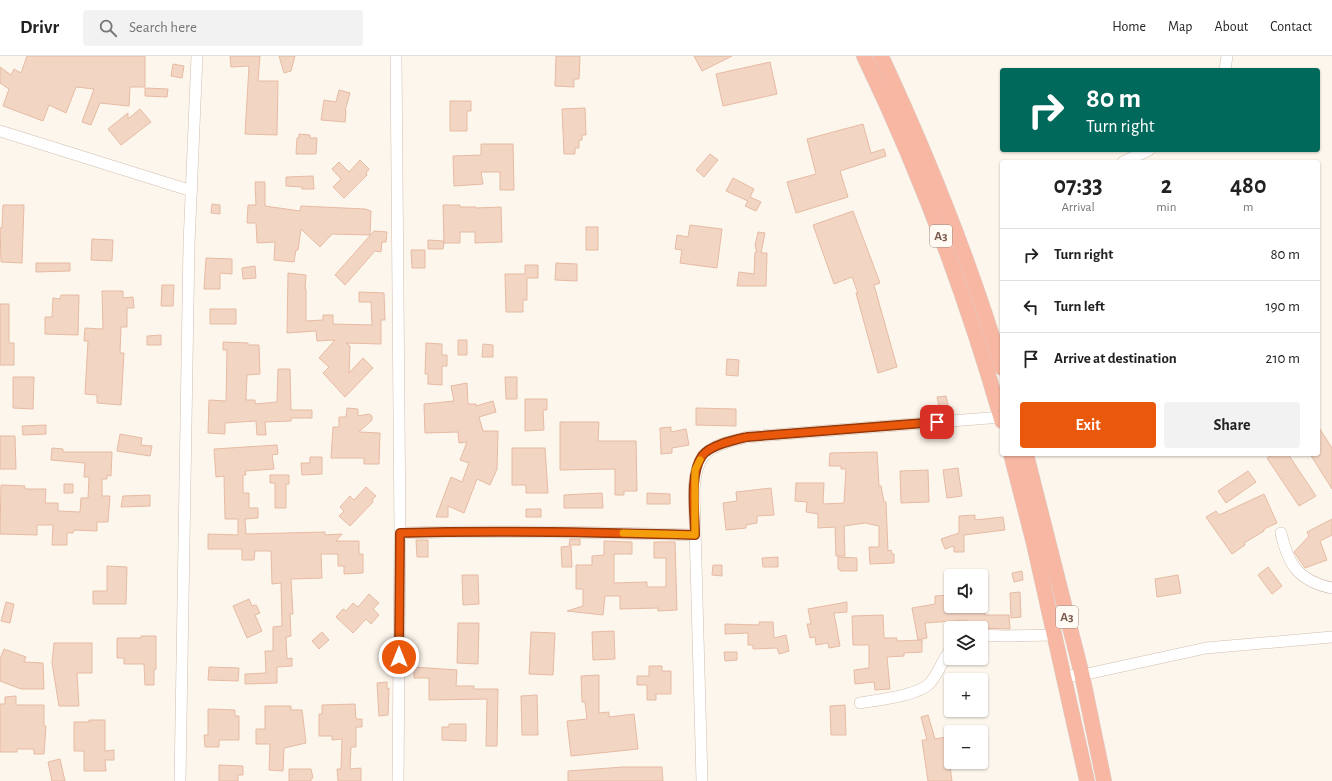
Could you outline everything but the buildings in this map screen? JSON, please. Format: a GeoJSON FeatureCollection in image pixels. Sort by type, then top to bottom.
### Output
{"type":"FeatureCollection","features":[{"type":"Feature","properties":{"kind":"highway","name":"A3"},"geometry":{"type":"LineString","coordinates":[[864,56],[921,184],[944,243],[1000,412]]}},
{"type":"Feature","properties":{"kind":"highway","name":"A3"},"geometry":{"type":"LineString","coordinates":[[881,56],[925,155],[954,226],[1000,362]]}},
{"type":"Feature","properties":{"kind":"highway","name":"A3"},"geometry":{"type":"LineString","coordinates":[[1012,456],[1036,523],[1082,675],[1104,781]]}},
{"type":"Feature","properties":{"kind":"highway","name":"A3"},"geometry":{"type":"LineString","coordinates":[[1026,456],[1055,635],[1088,781]]}},
{"type":"Feature","properties":{"kind":"street"},"geometry":{"type":"LineString","coordinates":[[180,781],[189,244],[197,56]]}},
{"type":"Feature","properties":{"kind":"street"},"geometry":{"type":"LineString","coordinates":[[396,56],[400,533],[398,781]]}},
{"type":"Feature","properties":{"kind":"street"},"geometry":{"type":"LineString","coordinates":[[1225,68],[1227,56]]}},
{"type":"Feature","properties":{"kind":"street"},"geometry":{"type":"LineString","coordinates":[[0,131],[192,191]]}},
{"type":"Feature","properties":{"kind":"street"},"geometry":{"type":"LineString","coordinates":[[1127,160],[1145,152]]}},
{"type":"Feature","properties":{"kind":"street"},"geometry":{"type":"LineString","coordinates":[[702,781],[695,535],[695,470],[702,455],[722,443],[747,437],[1000,418]]}},
{"type":"Feature","properties":{"kind":"street"},"geometry":{"type":"LineString","coordinates":[[400,533],[486,530],[695,535]]}},
{"type":"Feature","properties":{"kind":"street"},"geometry":{"type":"LineString","coordinates":[[1281,533],[1286,553],[1296,570],[1311,582],[1332,588]]}},
{"type":"Feature","properties":{"kind":"street"},"geometry":{"type":"LineString","coordinates":[[988,635],[1055,635]]}},
{"type":"Feature","properties":{"kind":"street"},"geometry":{"type":"LineString","coordinates":[[1064,676],[1082,675],[1206,648],[1332,636]]}},
{"type":"Feature","properties":{"kind":"street"},"geometry":{"type":"LineString","coordinates":[[860,703],[923,689],[934,679],[944,660]]}},
{"type":"Feature","properties":{"kind":"slow traffic"},"geometry":{"type":"LineString","coordinates":[[623,533],[695,535],[695,470],[700,460]]}},
{"type":"Feature","properties":{"kind":"route"},"geometry":{"type":"LineString","coordinates":[[399,657],[400,533],[486,530],[695,535],[695,470],[702,455],[722,443],[747,437],[937,422]]}}]}
